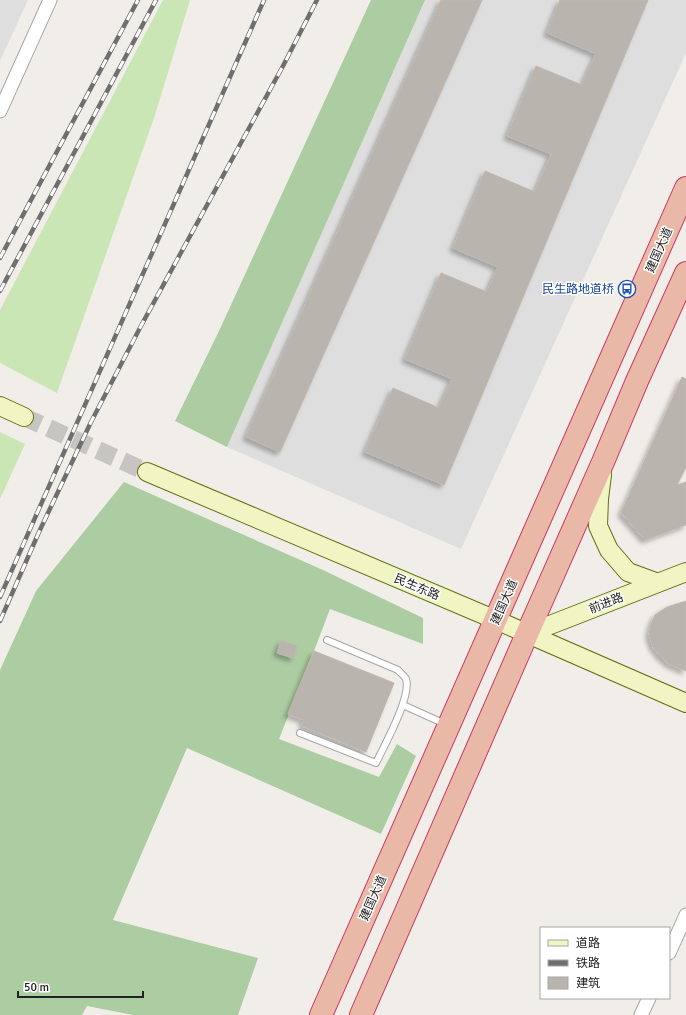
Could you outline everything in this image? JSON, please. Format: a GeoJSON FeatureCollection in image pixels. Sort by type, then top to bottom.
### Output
{"type":"FeatureCollection","features":[{"type":"Feature","properties":{"kind":"highway","name":"建国大道"},"geometry":{"type":"LineString","coordinates":[[321,1015],[686,188]]}},
{"type":"Feature","properties":{"kind":"highway"},"geometry":{"type":"LineString","coordinates":[[361,1015],[637,381],[686,273]]}},
{"type":"Feature","properties":{"kind":"highway"},"geometry":{"type":"LineString","coordinates":[[605,372],[602,384],[603,391],[609,398],[620,401],[629,395],[637,381]]}},
{"type":"Feature","properties":{"kind":"main road"},"geometry":{"type":"LineString","coordinates":[[0,406],[24,417]]}},
{"type":"Feature","properties":{"kind":"main road"},"geometry":{"type":"LineString","coordinates":[[603,462],[598,526],[609,550],[628,572],[658,583]]}},
{"type":"Feature","properties":{"kind":"main road","name":"民生东路"},"geometry":{"type":"LineString","coordinates":[[147,472],[496,620],[686,703]]}},
{"type":"Feature","properties":{"kind":"main road","name":"前进路"},"geometry":{"type":"LineString","coordinates":[[527,634],[686,572]]}},
{"type":"Feature","properties":{"kind":"street"},"geometry":{"type":"LineString","coordinates":[[0,111],[50,0]]}},
{"type":"Feature","properties":{"kind":"street"},"geometry":{"type":"LineString","coordinates":[[670,951],[686,915]]}},
{"type":"Feature","properties":{"kind":"street"},"geometry":{"type":"LineString","coordinates":[[641,1015],[649,999]]}},
{"type":"Feature","properties":{"kind":"lane"},"geometry":{"type":"LineString","coordinates":[[300,733],[376,763],[403,704],[407,688],[406,678],[398,670],[327,640]]}},
{"type":"Feature","properties":{"kind":"lane"},"geometry":{"type":"LineString","coordinates":[[403,704],[448,725]]}},
{"type":"Feature","properties":{"kind":"shaded area"},"geometry":{"type":"Polygon","coordinates":[[[0,0],[28,0],[0,61],[0,0]]]}},
{"type":"Feature","properties":{"kind":"shaded area"},"geometry":{"type":"Polygon","coordinates":[[[425,0],[686,0],[686,53],[461,549],[227,447],[425,0]]]}},
{"type":"Feature","properties":{"kind":"green space"},"geometry":{"type":"Polygon","coordinates":[[[163,0],[190,0],[155,115],[57,393],[0,363],[0,310],[163,0]]]}},
{"type":"Feature","properties":{"kind":"green space"},"geometry":{"type":"Polygon","coordinates":[[[371,0],[425,0],[227,447],[175,421],[219,331],[371,0]]]}},
{"type":"Feature","properties":{"kind":"green space"},"geometry":{"type":"Polygon","coordinates":[[[0,432],[25,444],[0,499],[0,432]]]}},
{"type":"Feature","properties":{"kind":"green space"},"geometry":{"type":"Polygon","coordinates":[[[124,482],[323,570],[423,618],[423,644],[330,609],[279,739],[379,777],[397,744],[416,756],[381,834],[187,748],[113,920],[258,958],[238,1015],[133,1015],[87,1006],[82,1015],[0,1015],[0,670],[36,591],[124,482]]]}},
{"type":"Feature","properties":{"kind":"building"},"geometry":{"type":"Polygon","coordinates":[[[441,0],[482,0],[280,452],[246,437],[441,0]]]}},
{"type":"Feature","properties":{"kind":"building"},"geometry":{"type":"Polygon","coordinates":[[[560,0],[648,0],[444,485],[365,452],[393,388],[439,408],[452,379],[405,359],[441,273],[487,292],[498,267],[453,248],[485,171],[535,192],[551,154],[507,136],[536,66],[582,85],[596,54],[547,33],[560,0]]]}},
{"type":"Feature","properties":{"kind":"building"},"geometry":{"type":"Polygon","coordinates":[[[682,377],[686,379],[686,467],[677,485],[686,482],[686,525],[645,540],[621,513],[682,377]]]}},
{"type":"Feature","properties":{"kind":"building"},"geometry":{"type":"Polygon","coordinates":[[[686,601],[686,671],[669,664],[660,656],[653,647],[649,635],[651,624],[655,615],[667,607],[686,601]]]}},
{"type":"Feature","properties":{"kind":"building"},"geometry":{"type":"Polygon","coordinates":[[[281,641],[297,646],[293,658],[277,653],[281,641]]]}},
{"type":"Feature","properties":{"kind":"building"},"geometry":{"type":"Polygon","coordinates":[[[314,651],[394,683],[366,752],[302,726],[304,720],[288,714],[314,651]]]}},
{"type":"Feature","properties":{"kind":"tunnel"},"geometry":{"type":"LineString","coordinates":[[24,417],[147,472]]}},
{"type":"Feature","properties":{"kind":"railway"},"geometry":{"type":"LineString","coordinates":[[0,258],[138,0]]}},
{"type":"Feature","properties":{"kind":"railway"},"geometry":{"type":"LineString","coordinates":[[0,291],[156,0]]}},
{"type":"Feature","properties":{"kind":"railway"},"geometry":{"type":"LineString","coordinates":[[0,597],[264,0]]}},
{"type":"Feature","properties":{"kind":"railway"},"geometry":{"type":"LineString","coordinates":[[0,621],[39,532],[91,422],[142,324],[283,66],[317,0]]}},
{"type":"Feature","properties":{"kind":"place","name":"民生路地道桥"},"geometry":{"type":"Point","coordinates":[627,289]}}]}
